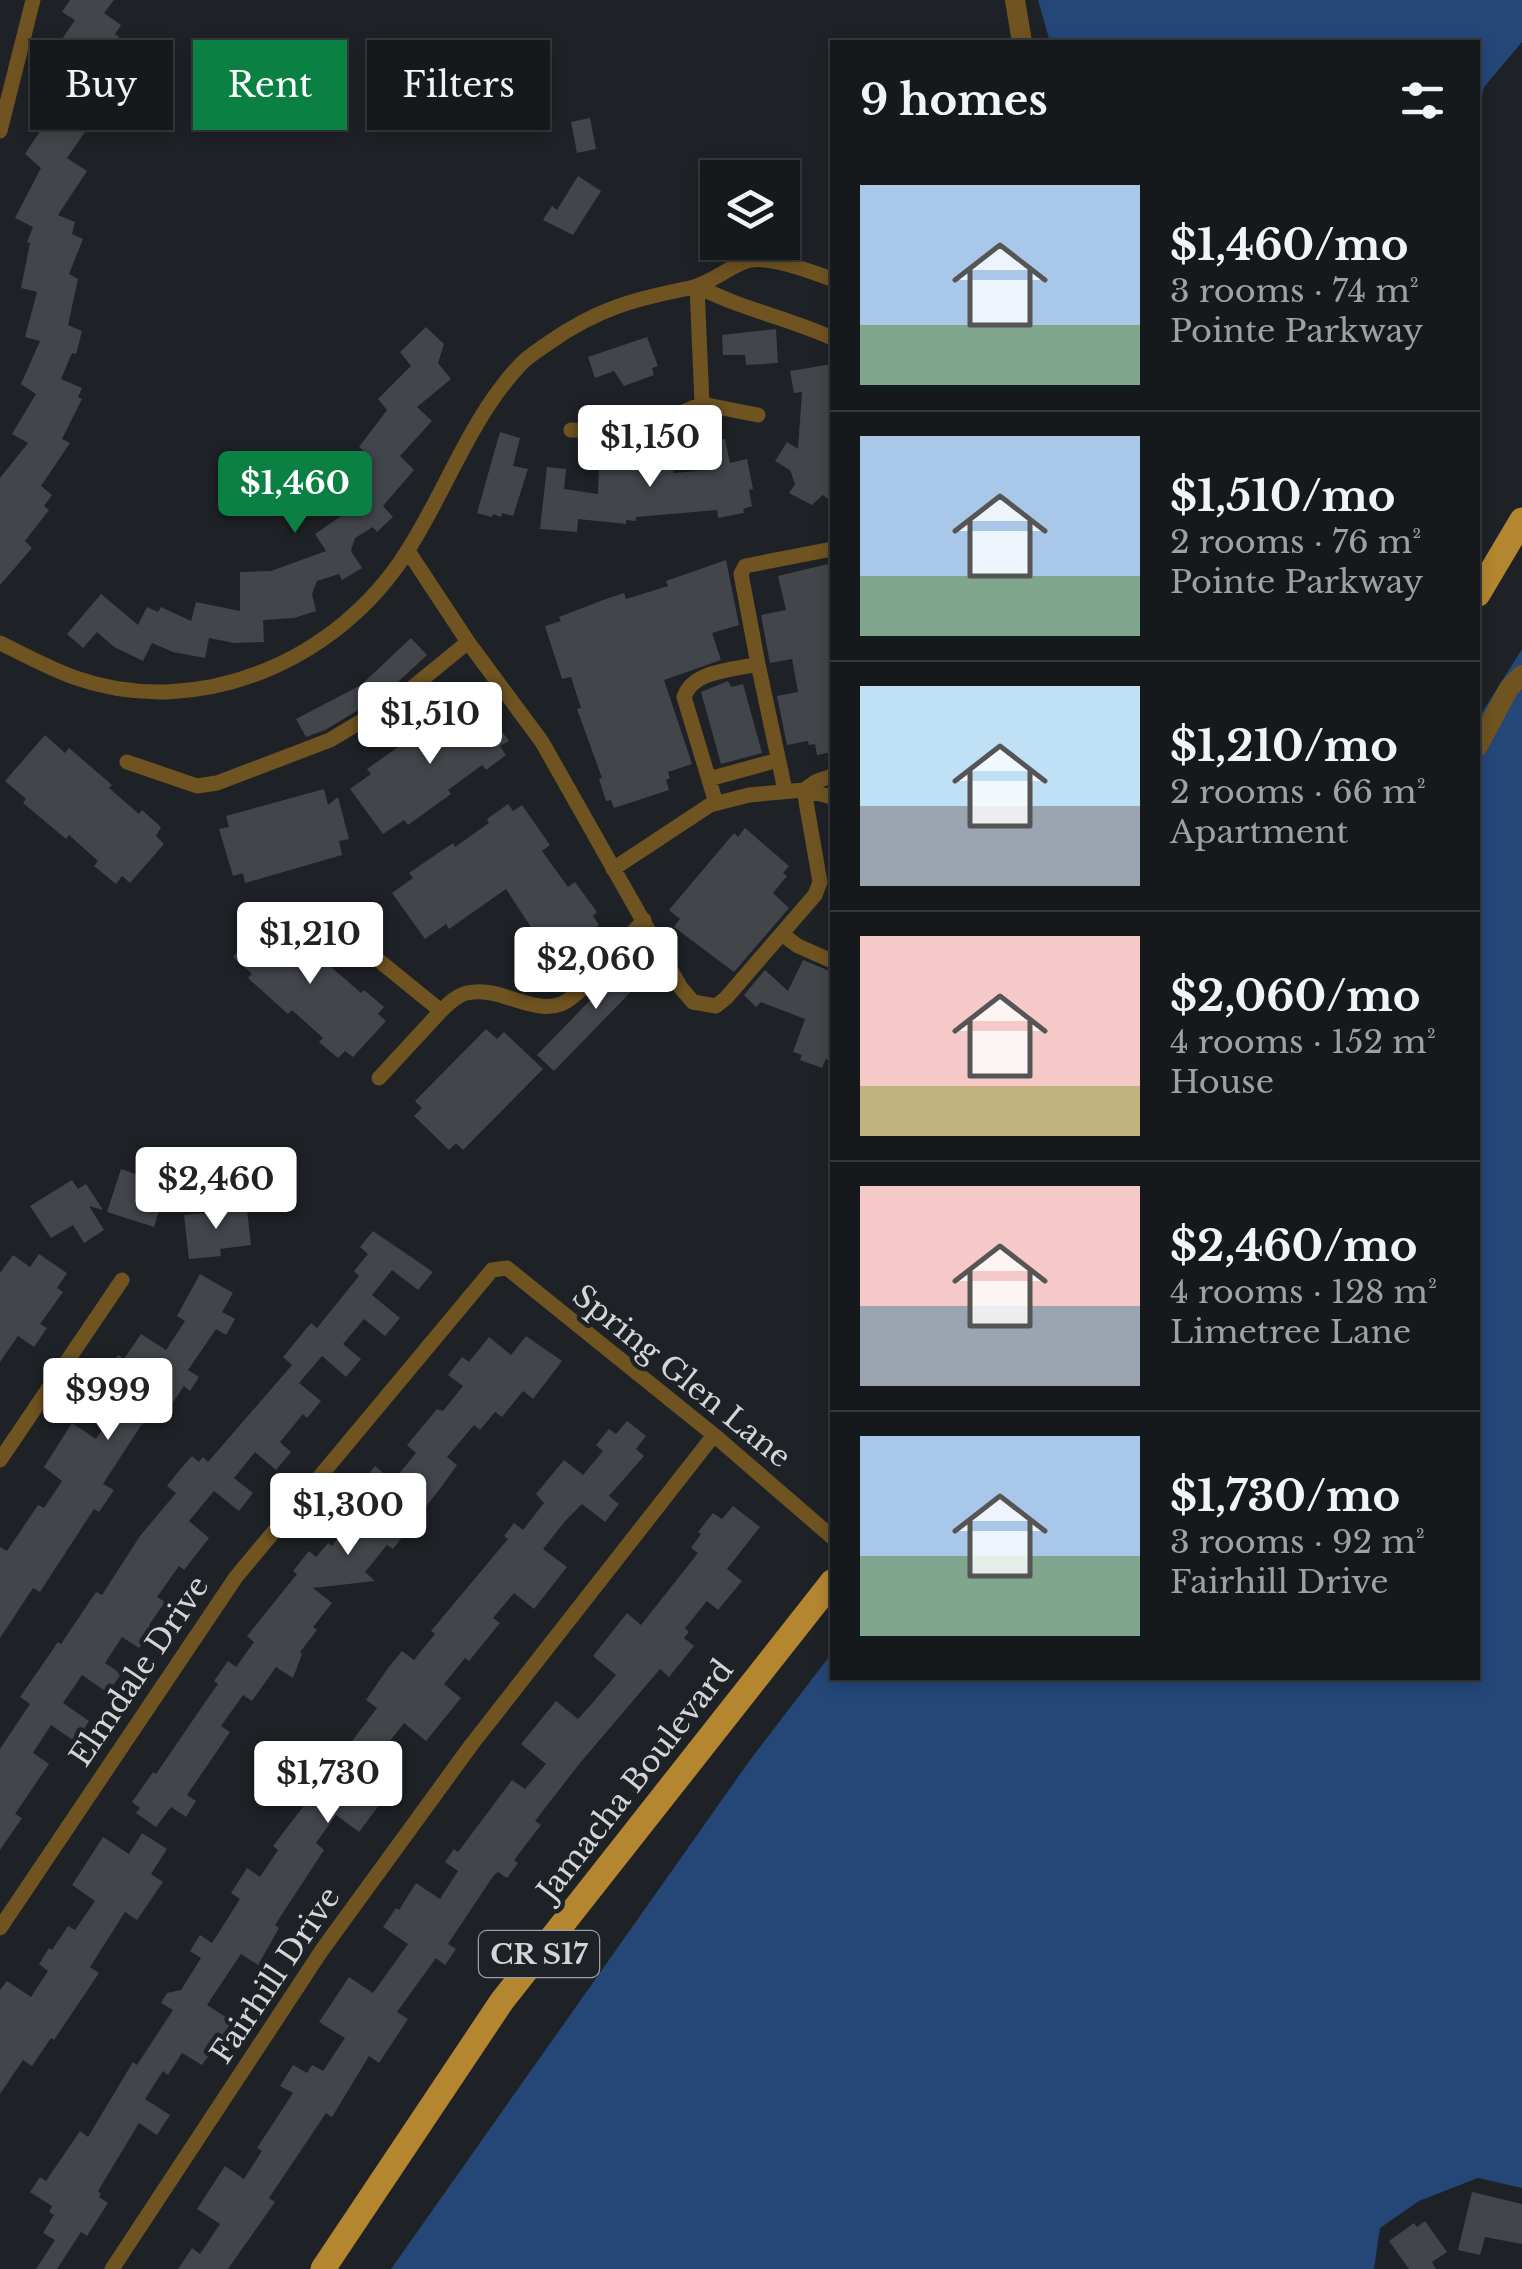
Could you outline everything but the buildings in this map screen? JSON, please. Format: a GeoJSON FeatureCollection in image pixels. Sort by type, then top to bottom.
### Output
{"type":"FeatureCollection","features":[{"type":"Feature","properties":{"kind":"main road"},"geometry":{"type":"LineString","coordinates":[[1480,591],[1522,520]]}},
{"type":"Feature","properties":{"kind":"main road","name":"Jamacha Boulevard"},"geometry":{"type":"LineString","coordinates":[[324,2269],[502,2001],[830,1585]]}},
{"type":"Feature","properties":{"kind":"street"},"geometry":{"type":"LineString","coordinates":[[0,130],[33,0]]}},
{"type":"Feature","properties":{"kind":"street"},"geometry":{"type":"LineString","coordinates":[[1015,0],[1022,40]]}},
{"type":"Feature","properties":{"kind":"street"},"geometry":{"type":"LineString","coordinates":[[0,643],[76,678],[130,689],[186,690],[241,680],[291,660],[337,631],[376,594],[408,551],[441,494],[474,423],[522,362],[582,319],[627,300],[697,286],[749,259],[830,277]]}},
{"type":"Feature","properties":{"kind":"street"},"geometry":{"type":"LineString","coordinates":[[784,264],[830,289]]}},
{"type":"Feature","properties":{"kind":"street"},"geometry":{"type":"LineString","coordinates":[[697,286],[731,304],[796,322],[830,337]]}},
{"type":"Feature","properties":{"kind":"street"},"geometry":{"type":"LineString","coordinates":[[697,286],[702,404]]}},
{"type":"Feature","properties":{"kind":"street"},"geometry":{"type":"LineString","coordinates":[[571,430],[606,431],[671,417],[702,404],[758,416]]}},
{"type":"Feature","properties":{"kind":"street"},"geometry":{"type":"LineString","coordinates":[[785,790],[742,570],[745,566],[830,549]]}},
{"type":"Feature","properties":{"kind":"street"},"geometry":{"type":"LineString","coordinates":[[408,551],[468,642],[542,742],[681,988],[694,1002],[716,1006],[726,998],[815,895],[820,882],[804,790]]}},
{"type":"Feature","properties":{"kind":"street"},"geometry":{"type":"LineString","coordinates":[[127,762],[197,786],[217,783],[330,740],[396,700],[468,642]]}},
{"type":"Feature","properties":{"kind":"street"},"geometry":{"type":"LineString","coordinates":[[716,802],[684,698],[688,688],[702,676],[758,664]]}},
{"type":"Feature","properties":{"kind":"street"},"geometry":{"type":"LineString","coordinates":[[1480,742],[1509,688],[1522,675]]}},
{"type":"Feature","properties":{"kind":"street"},"geometry":{"type":"LineString","coordinates":[[709,779],[778,760]]}},
{"type":"Feature","properties":{"kind":"street"},"geometry":{"type":"LineString","coordinates":[[804,790],[830,777]]}},
{"type":"Feature","properties":{"kind":"street"},"geometry":{"type":"LineString","coordinates":[[613,869],[716,802],[785,790],[830,796]]}},
{"type":"Feature","properties":{"kind":"street"},"geometry":{"type":"LineString","coordinates":[[329,920],[441,1010]]}},
{"type":"Feature","properties":{"kind":"street"},"geometry":{"type":"LineString","coordinates":[[379,1078],[441,1010],[467,992],[509,996],[545,1006],[558,1006],[575,996],[644,920]]}},
{"type":"Feature","properties":{"kind":"street"},"geometry":{"type":"LineString","coordinates":[[783,935],[830,960]]}},
{"type":"Feature","properties":{"kind":"street","name":"Spring Glen Lane"},"geometry":{"type":"LineString","coordinates":[[492,1270],[507,1268],[714,1435],[830,1536]]}},
{"type":"Feature","properties":{"kind":"street","name":"Elmdale Drive"},"geometry":{"type":"LineString","coordinates":[[0,1928],[236,1577],[492,1270]]}},
{"type":"Feature","properties":{"kind":"street"},"geometry":{"type":"LineString","coordinates":[[0,1460],[122,1280]]}},
{"type":"Feature","properties":{"kind":"street","name":"Fairhill Drive"},"geometry":{"type":"LineString","coordinates":[[112,2269],[322,1950],[472,1744],[714,1435]]}},
{"type":"Feature","properties":{"kind":"shaded area"},"geometry":{"type":"Polygon","coordinates":[[[1038,0],[1522,0],[1522,42],[1484,87],[1480,107],[1480,40],[1049,40],[1038,0]]]}},
{"type":"Feature","properties":{"kind":"shaded area"},"geometry":{"type":"Polygon","coordinates":[[[1522,649],[1522,2188],[1478,2178],[1419,2201],[1380,2228],[1374,2269],[391,2269],[750,1760],[830,1656],[830,1680],[1480,1680],[1480,716],[1522,649]]]}}]}
